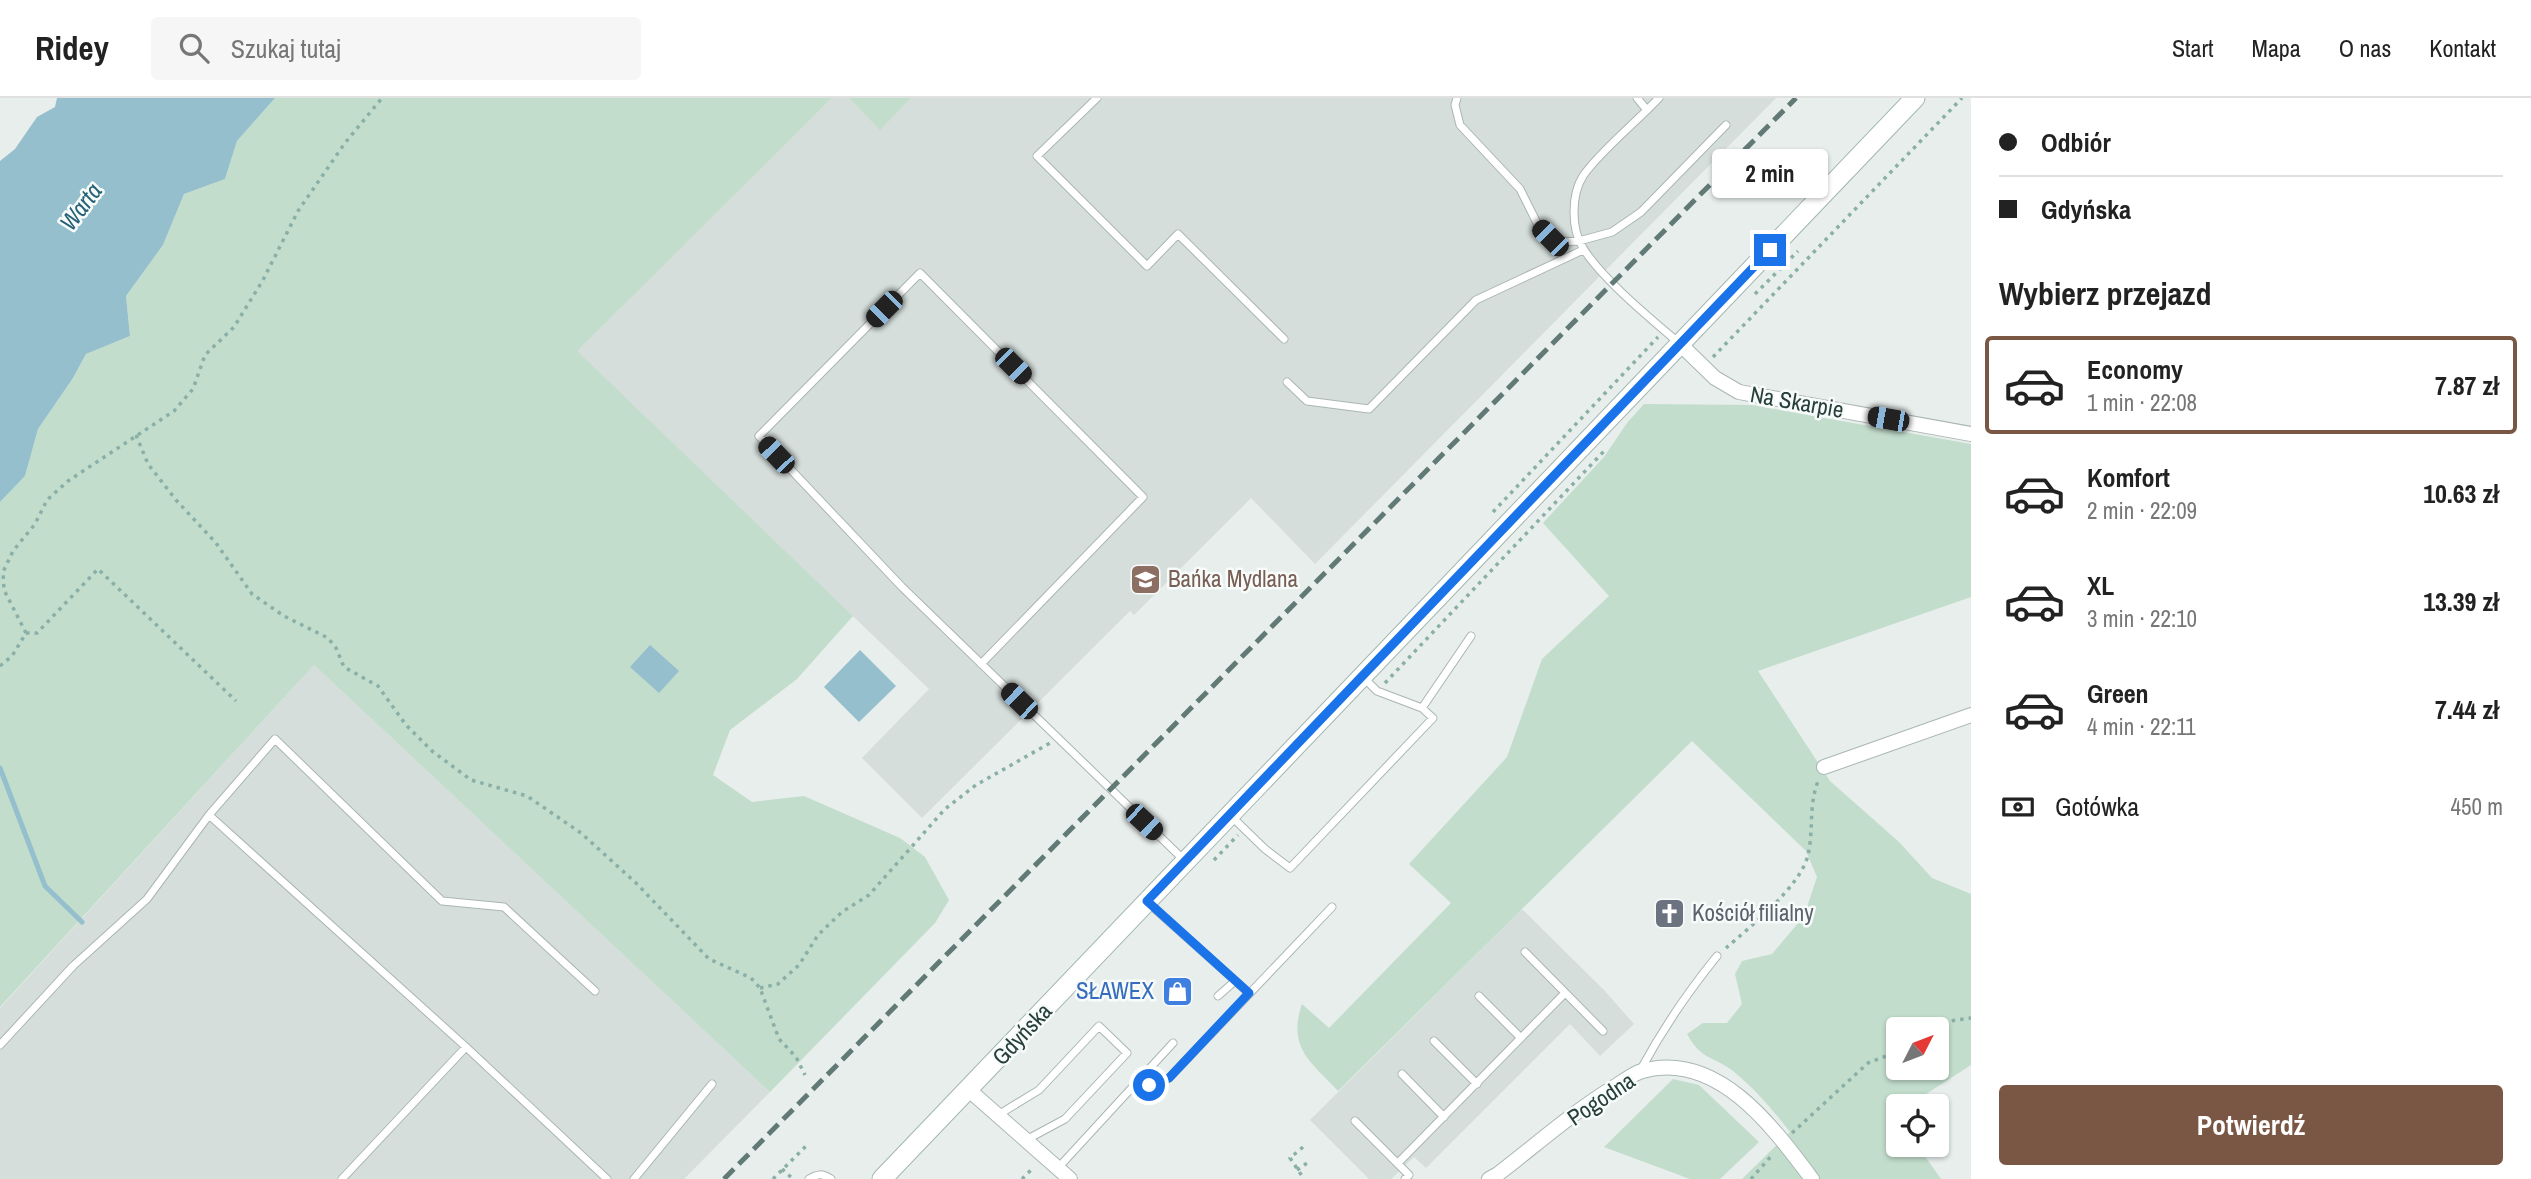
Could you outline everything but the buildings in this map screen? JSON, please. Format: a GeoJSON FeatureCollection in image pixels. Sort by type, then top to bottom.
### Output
{"type":"FeatureCollection","features":[{"type":"Feature","properties":{"kind":"main road","name":"Gdyńska"},"geometry":{"type":"LineString","coordinates":[[882,1179],[1915,98]]}},
{"type":"Feature","properties":{"kind":"street","name":"Na Skarpie"},"geometry":{"type":"LineString","coordinates":[[1680,344],[1715,378],[1739,392],[1971,434]]}},
{"type":"Feature","properties":{"kind":"street"},"geometry":{"type":"LineString","coordinates":[[1824,767],[1971,715]]}},
{"type":"Feature","properties":{"kind":"street","name":"Pogodna"},"geometry":{"type":"LineString","coordinates":[[1489,1179],[1594,1100],[1640,1072],[1666,1067],[1688,1069],[1708,1076],[1734,1093],[1783,1141],[1812,1179]]}},
{"type":"Feature","properties":{"kind":"street"},"geometry":{"type":"LineString","coordinates":[[969,1090],[1070,1179]]}},
{"type":"Feature","properties":{"kind":"lane"},"geometry":{"type":"LineString","coordinates":[[1097,98],[1037,156],[1147,266],[1178,234],[1284,339]]}},
{"type":"Feature","properties":{"kind":"lane"},"geometry":{"type":"LineString","coordinates":[[1457,98],[1455,105],[1460,125],[1520,189],[1539,227],[1550,238],[1562,242],[1612,232],[1641,212],[1726,125]]}},
{"type":"Feature","properties":{"kind":"lane"},"geometry":{"type":"LineString","coordinates":[[1637,98],[1647,110]]}},
{"type":"Feature","properties":{"kind":"lane"},"geometry":{"type":"LineString","coordinates":[[1659,98],[1583,176],[1574,202],[1579,240],[1584,250],[1613,282],[1680,344]]}},
{"type":"Feature","properties":{"kind":"lane"},"geometry":{"type":"LineString","coordinates":[[1287,382],[1307,401],[1369,409],[1476,300],[1584,250]]}},
{"type":"Feature","properties":{"kind":"lane"},"geometry":{"type":"LineString","coordinates":[[981,664],[1143,498],[920,272],[758,436],[902,587],[981,664],[1186,862]]}},
{"type":"Feature","properties":{"kind":"lane"},"geometry":{"type":"LineString","coordinates":[[1422,708],[1471,636]]}},
{"type":"Feature","properties":{"kind":"lane"},"geometry":{"type":"LineString","coordinates":[[1231,816],[1265,849],[1290,868],[1433,718],[1422,708],[1377,691],[1363,678]]}},
{"type":"Feature","properties":{"kind":"lane"},"geometry":{"type":"LineString","coordinates":[[0,1045],[73,966],[147,899],[209,815],[275,739],[442,901],[504,906],[595,991]]}},
{"type":"Feature","properties":{"kind":"lane"},"geometry":{"type":"LineString","coordinates":[[209,815],[466,1047],[607,1179]]}},
{"type":"Feature","properties":{"kind":"lane"},"geometry":{"type":"LineString","coordinates":[[1147,901],[1249,993]]}},
{"type":"Feature","properties":{"kind":"lane"},"geometry":{"type":"LineString","coordinates":[[1129,1091],[1169,1078],[1332,908]]}},
{"type":"Feature","properties":{"kind":"lane"},"geometry":{"type":"LineString","coordinates":[[1525,952],[1603,1031]]}},
{"type":"Feature","properties":{"kind":"lane"},"geometry":{"type":"LineString","coordinates":[[1640,1072],[1662,1031],[1717,956]]}},
{"type":"Feature","properties":{"kind":"lane"},"geometry":{"type":"LineString","coordinates":[[1218,996],[1235,981]]}},
{"type":"Feature","properties":{"kind":"lane"},"geometry":{"type":"LineString","coordinates":[[1398,1163],[1565,993]]}},
{"type":"Feature","properties":{"kind":"lane"},"geometry":{"type":"LineString","coordinates":[[1479,996],[1521,1038]]}},
{"type":"Feature","properties":{"kind":"lane"},"geometry":{"type":"LineString","coordinates":[[998,1115],[1040,1090],[1099,1026],[1127,1054],[1065,1118],[1026,1140]]}},
{"type":"Feature","properties":{"kind":"lane"},"geometry":{"type":"LineString","coordinates":[[1434,1041],[1476,1084]]}},
{"type":"Feature","properties":{"kind":"lane"},"geometry":{"type":"LineString","coordinates":[[1058,1168],[1173,1043]]}},
{"type":"Feature","properties":{"kind":"lane"},"geometry":{"type":"LineString","coordinates":[[342,1179],[466,1047]]}},
{"type":"Feature","properties":{"kind":"lane"},"geometry":{"type":"LineString","coordinates":[[1402,1074],[1444,1117]]}},
{"type":"Feature","properties":{"kind":"lane"},"geometry":{"type":"LineString","coordinates":[[634,1179],[712,1084]]}},
{"type":"Feature","properties":{"kind":"lane"},"geometry":{"type":"LineString","coordinates":[[1355,1121],[1409,1175],[1405,1179]]}},
{"type":"Feature","properties":{"kind":"lane"},"geometry":{"type":"LineString","coordinates":[[809,1179],[817,1174],[831,1179]]}},
{"type":"Feature","properties":{"kind":"path"},"geometry":{"type":"LineString","coordinates":[[26,633],[4,590],[4,572],[13,551],[35,524],[47,500],[68,481],[174,411],[184,401],[193,389],[205,355],[234,327],[263,280],[298,212],[345,143],[382,98]]}},
{"type":"Feature","properties":{"kind":"path"},"geometry":{"type":"LineString","coordinates":[[1710,359],[1962,98]]}},
{"type":"Feature","properties":{"kind":"path"},"geometry":{"type":"LineString","coordinates":[[1748,299],[1798,251]]}},
{"type":"Feature","properties":{"kind":"path"},"geometry":{"type":"LineString","coordinates":[[1706,351],[1719,367]]}},
{"type":"Feature","properties":{"kind":"path"},"geometry":{"type":"LineString","coordinates":[[136,435],[148,464],[176,500],[216,543],[252,594],[284,615],[328,638],[336,648],[344,667],[377,686],[432,751],[471,780],[527,796],[581,833],[636,883],[709,960],[731,967],[751,978],[760,988],[779,1039],[796,1057],[805,1075]]}},
{"type":"Feature","properties":{"kind":"path"},"geometry":{"type":"LineString","coordinates":[[26,633],[37,633],[98,569],[236,701]]}},
{"type":"Feature","properties":{"kind":"path"},"geometry":{"type":"LineString","coordinates":[[0,666],[12,656],[26,633]]}},
{"type":"Feature","properties":{"kind":"path"},"geometry":{"type":"LineString","coordinates":[[760,988],[778,984],[799,965],[818,935],[842,912],[869,895],[945,809],[976,785],[1058,738]]}},
{"type":"Feature","properties":{"kind":"path"},"geometry":{"type":"LineString","coordinates":[[1717,956],[1764,915],[1801,870],[1810,845],[1813,793],[1824,767]]}},
{"type":"Feature","properties":{"kind":"path"},"geometry":{"type":"LineString","coordinates":[[1950,1021],[1971,1018]]}},
{"type":"Feature","properties":{"kind":"path"},"geometry":{"type":"LineString","coordinates":[[1751,1179],[1783,1141],[1868,1063],[1886,1056]]}},
{"type":"Feature","properties":{"kind":"path"},"geometry":{"type":"LineString","coordinates":[[773,1179],[807,1144]]}},
{"type":"Feature","properties":{"kind":"path"},"geometry":{"type":"LineString","coordinates":[[1303,1147],[1290,1158],[1304,1179]]}},
{"type":"Feature","properties":{"kind":"path"},"geometry":{"type":"LineString","coordinates":[[1297,1170],[1310,1161]]}},
{"type":"Feature","properties":{"kind":"path"},"geometry":{"type":"LineString","coordinates":[[1023,1179],[1038,1163]]}},
{"type":"Feature","properties":{"kind":"path"},"geometry":{"type":"LineString","coordinates":[[782,1169],[793,1179]]}},
{"type":"Feature","properties":{"kind":"shaded area"},"geometry":{"type":"Polygon","coordinates":[[[832,98],[849,98],[880,129],[911,98],[1776,98],[1315,564],[1251,498],[1134,615],[1130,611],[922,818],[862,758],[929,689],[576,351],[832,98]]]}},
{"type":"Feature","properties":{"kind":"shaded area"},"geometry":{"type":"Polygon","coordinates":[[[314,665],[770,1092],[684,1179],[0,1179],[0,1008],[314,665]]]}},
{"type":"Feature","properties":{"kind":"shaded area"},"geometry":{"type":"Polygon","coordinates":[[[1522,909],[1604,990],[1634,1024],[1600,1056],[1570,1024],[1426,1168],[1414,1157],[1391,1179],[1369,1179],[1310,1120],[1522,909]]]}},
{"type":"Feature","properties":{"kind":"green space"},"geometry":{"type":"Polygon","coordinates":[[[275,98],[832,98],[577,351],[853,616],[797,679],[730,730],[713,775],[752,802],[804,796],[900,838],[925,857],[949,900],[935,923],[770,1092],[314,665],[0,1007],[0,502],[25,476],[38,429],[86,354],[130,336],[126,296],[163,245],[184,194],[225,179],[237,141],[275,98]]]}},
{"type":"Feature","properties":{"kind":"green space"},"geometry":{"type":"Polygon","coordinates":[[[849,98],[911,98],[880,130],[849,98]]]}},
{"type":"Feature","properties":{"kind":"green space"},"geometry":{"type":"Polygon","coordinates":[[[1644,404],[1752,405],[1971,444],[1971,597],[1758,671],[1830,781],[1899,842],[1932,878],[1971,894],[1971,1065],[1950,1079],[1950,1017],[1886,1017],[1886,1080],[1948,1080],[1926,1094],[1886,1094],[1886,1157],[1925,1157],[1941,1179],[1742,1179],[1790,1132],[1749,1085],[1726,1066],[1698,1049],[1687,1034],[1703,1023],[1727,1023],[1742,1004],[1735,974],[1742,961],[1772,954],[1804,916],[1817,877],[1806,851],[1692,741],[1338,1091],[1304,1053],[1297,1032],[1302,1004],[1329,1028],[1451,903],[1409,864],[1507,757],[1542,659],[1609,596],[1543,523],[1604,457],[1627,423],[1644,404]]]}},
{"type":"Feature","properties":{"kind":"green space"},"geometry":{"type":"Polygon","coordinates":[[[1673,1079],[1699,1085],[1759,1142],[1720,1179],[1690,1179],[1604,1147],[1673,1079]]]}},
{"type":"Feature","properties":{"kind":"water","name":"Warta"},"geometry":{"type":"Polygon","coordinates":[[[57,98],[275,98],[237,141],[225,179],[184,194],[163,245],[126,296],[130,336],[86,354],[38,429],[25,476],[0,502],[0,161],[15,149],[37,117],[55,107],[57,98]]]}},
{"type":"Feature","properties":{"kind":"water"},"geometry":{"type":"Polygon","coordinates":[[[650,645],[679,671],[659,693],[630,667],[650,645]]]}},
{"type":"Feature","properties":{"kind":"water"},"geometry":{"type":"Polygon","coordinates":[[[860,650],[896,686],[859,722],[824,687],[860,650]]]}},
{"type":"Feature","properties":{"kind":"waterway"},"geometry":{"type":"LineString","coordinates":[[0,768],[45,886],[82,922]]}},
{"type":"Feature","properties":{"kind":"railway"},"geometry":{"type":"LineString","coordinates":[[724,1179],[1796,98]]}},
{"type":"Feature","properties":{"kind":"place","name":"Bańka Mydlana"},"geometry":{"type":"Point","coordinates":[1145,579]}},
{"type":"Feature","properties":{"kind":"place","name":"Kościół filialny"},"geometry":{"type":"Point","coordinates":[1669,913]}},
{"type":"Feature","properties":{"kind":"place","name":"SŁAWEX"},"geometry":{"type":"Point","coordinates":[1177,991]}},
{"type":"Feature","properties":{"kind":"route"},"geometry":{"type":"LineString","coordinates":[[1149,1085],[1169,1078],[1249,993],[1147,901],[1288,757],[1770,250]]}}]}
